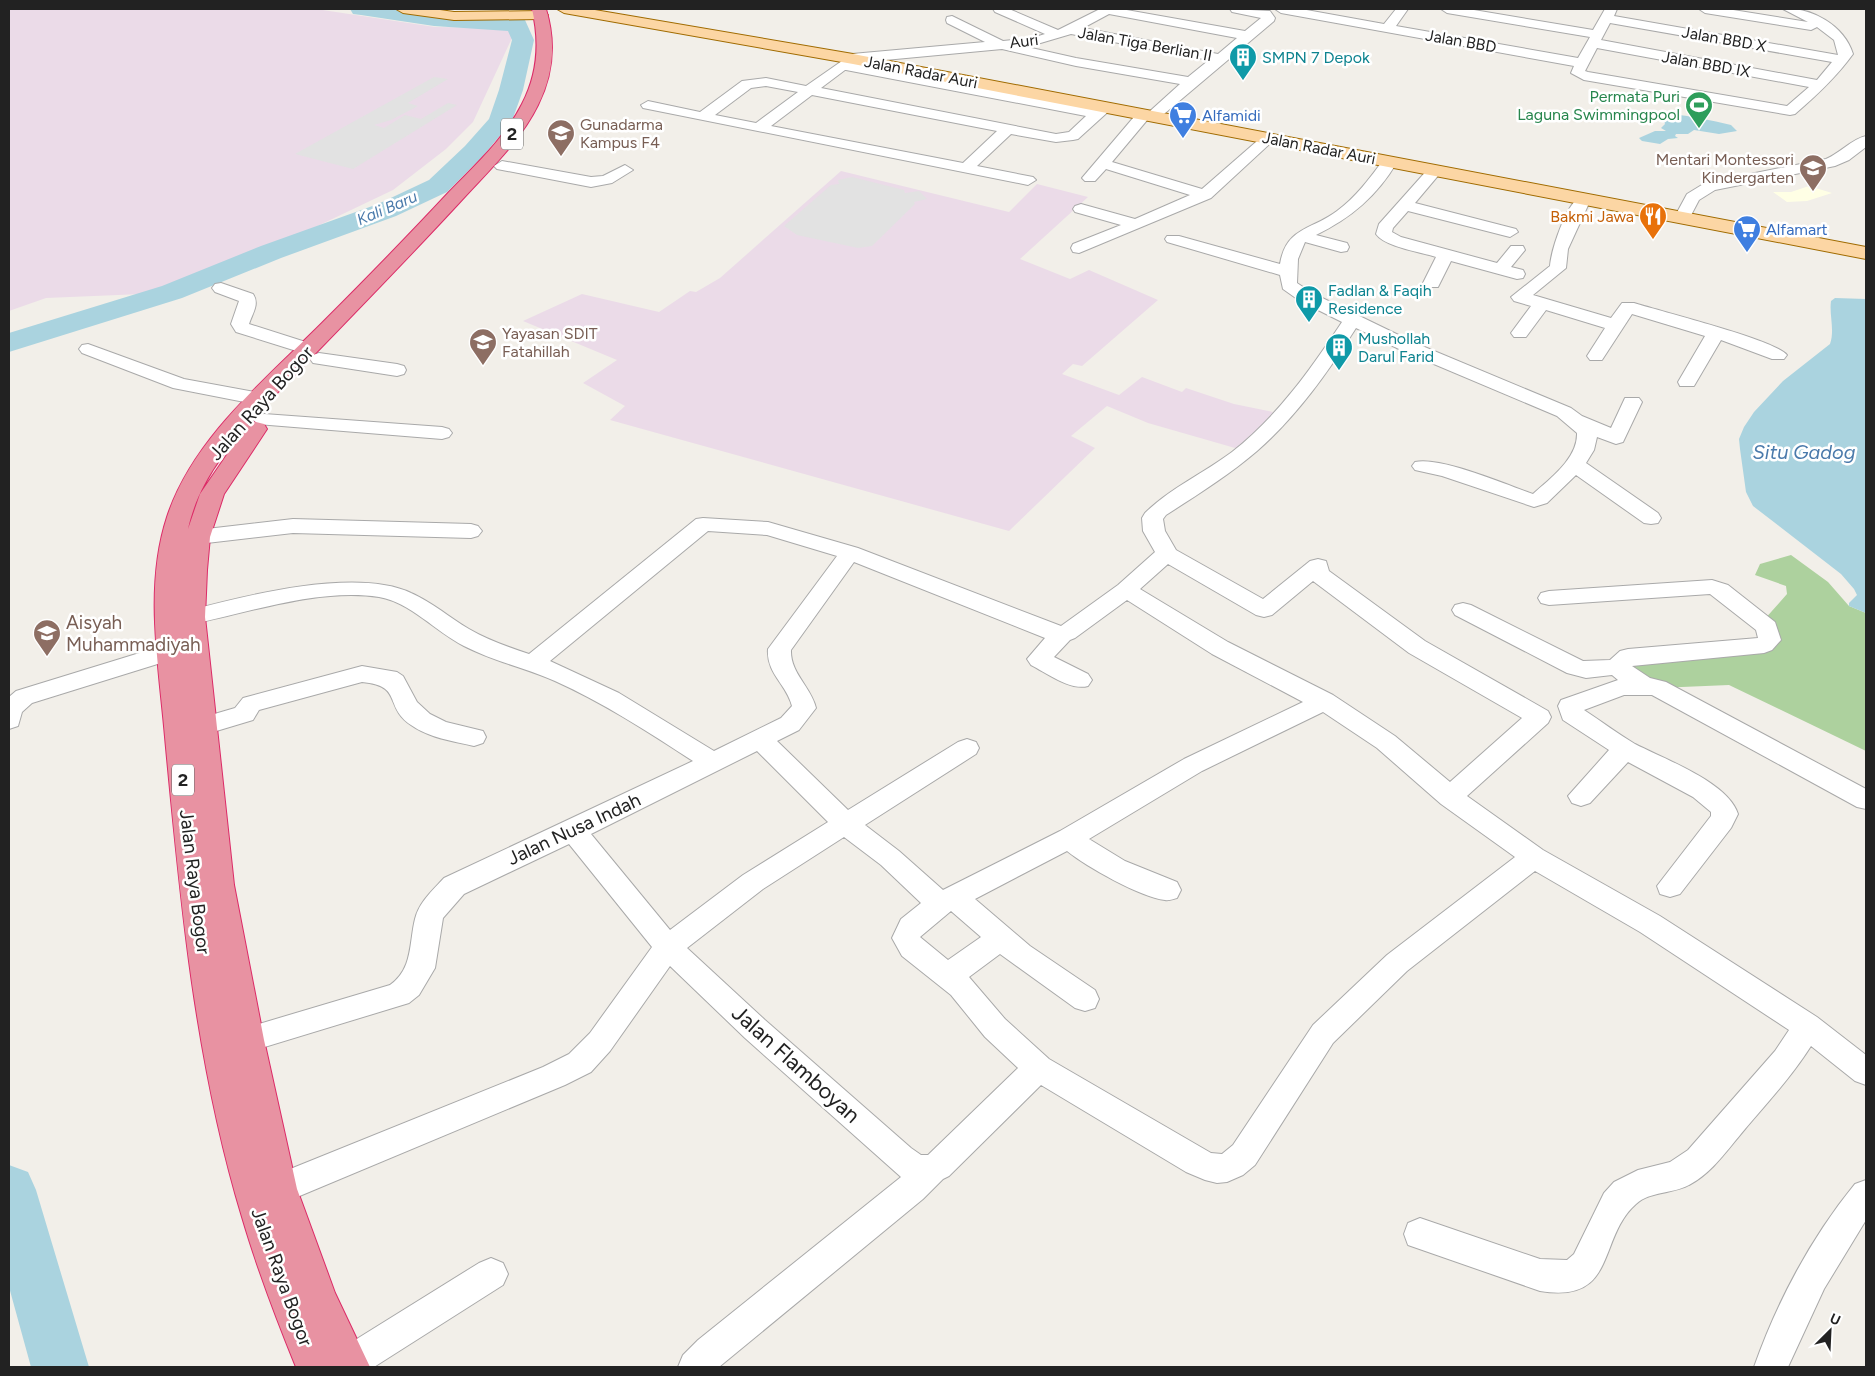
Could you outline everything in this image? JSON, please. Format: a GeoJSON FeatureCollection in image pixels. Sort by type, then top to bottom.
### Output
{"type":"FeatureCollection","features":[{"type":"Feature","properties":{"kind":"highway","name":"Jalan Raya Bogor"},"geometry":{"type":"LineString","coordinates":[[339,1367],[291,1313],[254,1200],[218,1048],[192,875],[172,651],[170,572],[177,520],[189,490],[223,441],[262,409],[431,234],[502,166],[536,124],[555,81],[560,36],[545,11]]}},
{"type":"Feature","properties":{"kind":"highway","name":"Jalan Raya Bogor"},"geometry":{"type":"LineString","coordinates":[[431,234],[513,133],[533,102],[542,74],[545,48],[545,11]]}},
{"type":"Feature","properties":{"kind":"highway","name":"Jalan Raya Bogor"},"geometry":{"type":"LineString","coordinates":[[262,409],[238,453],[212,494],[198,537],[192,617],[218,885],[247,1040],[279,1189],[318,1300],[339,1367]]}},
{"type":"Feature","properties":{"kind":"main road"},"geometry":{"type":"LineString","coordinates":[[403,9],[454,16],[545,11]]}},
{"type":"Feature","properties":{"kind":"main road","name":"Jalan Radar Auri"},"geometry":{"type":"LineString","coordinates":[[564,9],[847,62],[907,70],[1101,111],[1149,115],[1582,201],[1866,253]]}},
{"type":"Feature","properties":{"kind":"street"},"geometry":{"type":"LineString","coordinates":[[999,9],[1065,33]]}},
{"type":"Feature","properties":{"kind":"street","name":"Auri"},"geometry":{"type":"LineString","coordinates":[[847,62],[999,44],[1033,42],[1065,33],[1108,9]]}},
{"type":"Feature","properties":{"kind":"street"},"geometry":{"type":"LineString","coordinates":[[1108,9],[1248,36]]}},
{"type":"Feature","properties":{"kind":"street"},"geometry":{"type":"LineString","coordinates":[[1090,178],[1149,115],[1269,18],[1268,15],[1236,9]]}},
{"type":"Feature","properties":{"kind":"street","name":"Jalan BBD"},"geometry":{"type":"LineString","coordinates":[[1281,9],[1582,62]]}},
{"type":"Feature","properties":{"kind":"street"},"geometry":{"type":"LineString","coordinates":[[1387,28],[1402,9]]}},
{"type":"Feature","properties":{"kind":"street","name":"Jalan BBD IX"},"geometry":{"type":"LineString","coordinates":[[1447,9],[1820,85]]}},
{"type":"Feature","properties":{"kind":"street"},"geometry":{"type":"LineString","coordinates":[[1705,9],[1830,29]]}},
{"type":"Feature","properties":{"kind":"street"},"geometry":{"type":"LineString","coordinates":[[1609,11],[1578,71],[1584,76],[1784,111],[1793,109],[1820,85],[1843,60],[1846,54],[1845,48],[1830,29],[1789,9]]}},
{"type":"Feature","properties":{"kind":"street","name":"Jalan BBD X"},"geometry":{"type":"LineString","coordinates":[[1609,11],[1843,60]]}},
{"type":"Feature","properties":{"kind":"street"},"geometry":{"type":"LineString","coordinates":[[952,20],[999,44],[1076,62],[1190,82]]}},
{"type":"Feature","properties":{"kind":"street","name":"Jalan Tiga Berlian II"},"geometry":{"type":"LineString","coordinates":[[1065,33],[1220,58]]}},
{"type":"Feature","properties":{"kind":"street","name":"Auri"},"geometry":{"type":"LineString","coordinates":[[907,70],[932,52]]}},
{"type":"Feature","properties":{"kind":"street"},"geometry":{"type":"LineString","coordinates":[[822,61],[847,62],[1101,111]]}},
{"type":"Feature","properties":{"kind":"street"},"geometry":{"type":"LineString","coordinates":[[759,128],[847,62]]}},
{"type":"Feature","properties":{"kind":"street"},"geometry":{"type":"LineString","coordinates":[[703,117],[753,82],[766,82],[809,90],[1008,130],[1066,138],[1076,134],[1101,111]]}},
{"type":"Feature","properties":{"kind":"street"},"geometry":{"type":"LineString","coordinates":[[648,105],[1028,180]]}},
{"type":"Feature","properties":{"kind":"street"},"geometry":{"type":"LineString","coordinates":[[1128,144],[1149,115]]}},
{"type":"Feature","properties":{"kind":"street"},"geometry":{"type":"LineString","coordinates":[[967,168],[1008,130]]}},
{"type":"Feature","properties":{"kind":"street"},"geometry":{"type":"LineString","coordinates":[[1079,248],[1206,196],[1269,138]]}},
{"type":"Feature","properties":{"kind":"street"},"geometry":{"type":"LineString","coordinates":[[1682,218],[1693,198],[1710,186],[1830,163],[1844,157],[1866,140]]}},
{"type":"Feature","properties":{"kind":"street"},"geometry":{"type":"LineString","coordinates":[[1389,162],[1383,174],[1338,219],[1303,236],[1294,248],[1288,272],[1289,285],[1296,291],[1409,348],[1542,402],[1616,438],[1632,402]]}},
{"type":"Feature","properties":{"kind":"street"},"geometry":{"type":"LineString","coordinates":[[502,166],[591,182],[608,180],[625,170]]}},
{"type":"Feature","properties":{"kind":"street"},"geometry":{"type":"LineString","coordinates":[[1111,166],[1206,196]]}},
{"type":"Feature","properties":{"kind":"street"},"geometry":{"type":"LineString","coordinates":[[1434,171],[1385,227],[1384,234],[1388,237],[1517,274]]}},
{"type":"Feature","properties":{"kind":"street"},"geometry":{"type":"LineString","coordinates":[[1582,201],[1560,249],[1558,268],[1520,297],[1615,325]]}},
{"type":"Feature","properties":{"kind":"street"},"geometry":{"type":"LineString","coordinates":[[1404,205],[1510,232]]}},
{"type":"Feature","properties":{"kind":"street"},"geometry":{"type":"LineString","coordinates":[[1080,209],[1137,224]]}},
{"type":"Feature","properties":{"kind":"street"},"geometry":{"type":"LineString","coordinates":[[1303,236],[1341,247]]}},
{"type":"Feature","properties":{"kind":"street"},"geometry":{"type":"LineString","coordinates":[[1371,244],[1388,237]]}},
{"type":"Feature","properties":{"kind":"street"},"geometry":{"type":"LineString","coordinates":[[1173,239],[1288,272]]}},
{"type":"Feature","properties":{"kind":"street"},"geometry":{"type":"LineString","coordinates":[[1500,270],[1517,250]]}},
{"type":"Feature","properties":{"kind":"street"},"geometry":{"type":"LineString","coordinates":[[1432,283],[1446,254]]}},
{"type":"Feature","properties":{"kind":"street"},"geometry":{"type":"LineString","coordinates":[[221,288],[247,298],[248,303],[240,324],[242,328],[250,332],[314,354],[397,370]]}},
{"type":"Feature","properties":{"kind":"street"},"geometry":{"type":"LineString","coordinates":[[1520,333],[1542,303]]}},
{"type":"Feature","properties":{"kind":"street"},"geometry":{"type":"LineString","coordinates":[[1596,356],[1628,307],[1716,333],[1778,355]]}},
{"type":"Feature","properties":{"kind":"street"},"geometry":{"type":"LineString","coordinates":[[1165,553],[1164,545],[1151,524],[1156,514],[1211,477],[1251,446],[1293,402],[1353,319]]}},
{"type":"Feature","properties":{"kind":"street"},"geometry":{"type":"LineString","coordinates":[[1687,382],[1716,333]]}},
{"type":"Feature","properties":{"kind":"street"},"geometry":{"type":"LineString","coordinates":[[88,350],[180,384],[262,409],[442,433]]}},
{"type":"Feature","properties":{"kind":"street"},"geometry":{"type":"LineString","coordinates":[[1422,466],[1447,471],[1534,501],[1540,499],[1574,464],[1588,439],[1587,432],[1573,418]]}},
{"type":"Feature","properties":{"kind":"street"},"geometry":{"type":"LineString","coordinates":[[1574,464],[1651,518]]}},
{"type":"Feature","properties":{"kind":"street"},"geometry":{"type":"LineString","coordinates":[[532,664],[703,524],[768,529],[850,553],[966,597],[1048,632],[1062,634]]}},
{"type":"Feature","properties":{"kind":"street"},"geometry":{"type":"LineString","coordinates":[[198,537],[292,526],[471,531]]}},
{"type":"Feature","properties":{"kind":"street","name":"Jalan Nusa Indah"},"geometry":{"type":"LineString","coordinates":[[218,1048],[399,994],[409,987],[421,968],[429,918],[443,896],[468,878],[573,831],[761,740],[790,724],[804,708],[804,700],[780,666],[778,658],[780,649],[850,553]]}},
{"type":"Feature","properties":{"kind":"street"},"geometry":{"type":"LineString","coordinates":[[1080,680],[1039,659],[1062,634],[1126,590],[1165,553]]}},
{"type":"Feature","properties":{"kind":"street"},"geometry":{"type":"LineString","coordinates":[[1165,553],[1264,610],[1318,566],[1318,574],[1417,647],[1540,717],[1450,798]]}},
{"type":"Feature","properties":{"kind":"street"},"geometry":{"type":"LineString","coordinates":[[1463,610],[1575,668],[1586,670],[1616,667],[1628,657],[1764,645],[1769,644],[1770,640],[1768,627],[1720,590],[1712,587],[1549,598]]}},
{"type":"Feature","properties":{"kind":"street"},"geometry":{"type":"LineString","coordinates":[[192,617],[319,591],[379,590],[399,596],[472,641],[572,679],[634,710],[714,763]]}},
{"type":"Feature","properties":{"kind":"street"},"geometry":{"type":"LineString","coordinates":[[1126,590],[1220,648],[1325,701],[1386,742],[1450,798],[1534,857],[1650,924],[1807,1026],[1866,1072]]}},
{"type":"Feature","properties":{"kind":"street"},"geometry":{"type":"LineString","coordinates":[[9,720],[12,709],[24,697],[172,651]]}},
{"type":"Feature","properties":{"kind":"street"},"geometry":{"type":"LineString","coordinates":[[1616,667],[1642,684],[1658,688],[1866,800]]}},
{"type":"Feature","properties":{"kind":"street"},"geometry":{"type":"LineString","coordinates":[[204,726],[244,714],[250,704],[353,675],[374,674],[394,681],[409,708],[424,722],[474,737]]}},
{"type":"Feature","properties":{"kind":"street"},"geometry":{"type":"LineString","coordinates":[[1642,684],[1619,687],[1570,706],[1572,714],[1625,749],[1702,790],[1723,807],[1725,814],[1722,821],[1670,886]]}},
{"type":"Feature","properties":{"kind":"street"},"geometry":{"type":"LineString","coordinates":[[1325,701],[1194,765],[1069,838],[948,901],[911,926],[906,938],[912,948],[961,987],[995,1028],[1038,1068],[1197,1162],[1224,1170],[1233,1166],[1244,1156],[1324,1034],[1397,962],[1534,857]]}},
{"type":"Feature","properties":{"kind":"street"},"geometry":{"type":"LineString","coordinates":[[761,740],[846,824],[1020,954],[1085,999]]}},
{"type":"Feature","properties":{"kind":"street"},"geometry":{"type":"LineString","coordinates":[[279,1189],[580,1064],[600,1042],[668,947],[753,882],[817,840],[846,824],[967,748]]}},
{"type":"Feature","properties":{"kind":"street"},"geometry":{"type":"LineString","coordinates":[[1581,796],[1625,749]]}},
{"type":"Feature","properties":{"kind":"street","name":"Jalan Flamboyan"},"geometry":{"type":"LineString","coordinates":[[573,831],[668,947],[755,1029],[904,1162],[915,1169],[931,1170]]}},
{"type":"Feature","properties":{"kind":"street"},"geometry":{"type":"LineString","coordinates":[[1069,838],[1110,866],[1131,877],[1167,890]]}},
{"type":"Feature","properties":{"kind":"street"},"geometry":{"type":"LineString","coordinates":[[948,976],[1001,938]]}},
{"type":"Feature","properties":{"kind":"street"},"geometry":{"type":"LineString","coordinates":[[1420,1234],[1540,1274],[1554,1277],[1570,1276],[1580,1272],[1586,1265],[1615,1204],[1625,1193],[1638,1185],[1678,1175],[1699,1160],[1786,1060],[1807,1026]]}},
{"type":"Feature","properties":{"kind":"street"},"geometry":{"type":"LineString","coordinates":[[695,1367],[710,1352],[938,1166],[1038,1068]]}},
{"type":"Feature","properties":{"kind":"street"},"geometry":{"type":"LineString","coordinates":[[1771,1367],[1791,1318],[1822,1260],[1866,1195]]}},
{"type":"Feature","properties":{"kind":"street"},"geometry":{"type":"LineString","coordinates":[[339,1367],[491,1274]]}},
{"type":"Feature","properties":{"kind":"shaded area"},"geometry":{"type":"Polygon","coordinates":[[[9,9],[316,9],[435,27],[502,28],[509,30],[512,38],[473,122],[446,149],[393,190],[282,243],[142,294],[46,298],[9,311],[9,9]]]}},
{"type":"Feature","properties":{"kind":"shaded area"},"geometry":{"type":"Polygon","coordinates":[[[434,77],[448,79],[408,103],[418,106],[391,120],[374,125],[384,128],[405,115],[421,119],[448,103],[457,105],[353,169],[295,154],[434,77]]]}},
{"type":"Feature","properties":{"kind":"shaded area"},"geometry":{"type":"Polygon","coordinates":[[[841,171],[1009,212],[1037,184],[1088,197],[1020,259],[1070,279],[1089,270],[1158,300],[1082,366],[1073,364],[1062,374],[1119,395],[1142,377],[1182,392],[1186,388],[1234,404],[1273,412],[1253,440],[1242,450],[1148,423],[1107,406],[1071,436],[1095,448],[1009,531],[610,420],[625,406],[583,383],[617,360],[523,321],[582,294],[659,312],[690,291],[696,292],[720,278],[841,171]]]}},
{"type":"Feature","properties":{"kind":"shaded area"},"geometry":{"type":"Polygon","coordinates":[[[852,177],[904,190],[905,193],[919,191],[927,199],[914,202],[915,204],[872,246],[858,248],[797,235],[784,226],[831,185],[839,184],[838,180],[852,177]]]}},
{"type":"Feature","properties":{"kind":"shaded area"},"geometry":{"type":"Polygon","coordinates":[[[1809,186],[1832,193],[1807,201],[1787,202],[1773,192],[1791,192],[1809,186]]]}},
{"type":"Feature","properties":{"kind":"green space"},"geometry":{"type":"Polygon","coordinates":[[[1791,555],[1828,582],[1849,606],[1866,613],[1866,751],[1729,685],[1658,688],[1621,660],[1764,645],[1763,621],[1787,594],[1786,586],[1755,575],[1760,564],[1791,555]]]}},
{"type":"Feature","properties":{"kind":"water","name":"Permata Puri Laguna Swimmingpool"},"geometry":{"type":"Polygon","coordinates":[[[1670,114],[1701,118],[1731,125],[1737,131],[1719,134],[1694,130],[1688,134],[1676,134],[1675,136],[1678,138],[1668,139],[1660,144],[1642,141],[1639,138],[1655,131],[1666,131],[1661,128],[1665,124],[1663,118],[1670,114]]]}},
{"type":"Feature","properties":{"kind":"water","name":"Situ Gadog"},"geometry":{"type":"Polygon","coordinates":[[[1835,298],[1866,299],[1866,613],[1849,606],[1849,603],[1857,595],[1841,574],[1753,506],[1746,492],[1739,439],[1754,412],[1783,381],[1830,344],[1832,333],[1831,301],[1835,298]]]}},
{"type":"Feature","properties":{"kind":"waterway","name":"Kali Baru"},"geometry":{"type":"LineString","coordinates":[[9,343],[172,292],[271,252],[387,210],[438,186],[474,151],[500,121],[511,90],[523,40],[517,25],[434,20],[361,9]]}},
{"type":"Feature","properties":{"kind":"waterway","name":"Kali Baru"},"geometry":{"type":"LineString","coordinates":[[9,1190],[60,1367]]}},
{"type":"Feature","properties":{"kind":"place","name":"SMPN 7 Depok"},"geometry":{"type":"Point","coordinates":[1243,81]}},
{"type":"Feature","properties":{"kind":"place","name":"Permata Puri Laguna Swimmingpool"},"geometry":{"type":"Point","coordinates":[1699,129]}},
{"type":"Feature","properties":{"kind":"place","name":"Alfamidi"},"geometry":{"type":"Point","coordinates":[1183,139]}},
{"type":"Feature","properties":{"kind":"place","name":"Gunadarma Kampus F4"},"geometry":{"type":"Point","coordinates":[561,157]}},
{"type":"Feature","properties":{"kind":"place","name":"Mentari Montessori Kindergarten"},"geometry":{"type":"Point","coordinates":[1813,192]}},
{"type":"Feature","properties":{"kind":"place","name":"Bakmi Jawa"},"geometry":{"type":"Point","coordinates":[1653,240]}},
{"type":"Feature","properties":{"kind":"place","name":"Alfamart"},"geometry":{"type":"Point","coordinates":[1747,253]}},
{"type":"Feature","properties":{"kind":"place","name":"Fadlan & Faqih Residence"},"geometry":{"type":"Point","coordinates":[1309,323]}},
{"type":"Feature","properties":{"kind":"place","name":"Yayasan SDIT Fatahillah"},"geometry":{"type":"Point","coordinates":[483,366]}},
{"type":"Feature","properties":{"kind":"place","name":"Mushollah Darul Farid"},"geometry":{"type":"Point","coordinates":[1339,371]}},
{"type":"Feature","properties":{"kind":"place","name":"Aisyah Muhammadiyah"},"geometry":{"type":"Point","coordinates":[47,657]}}]}
